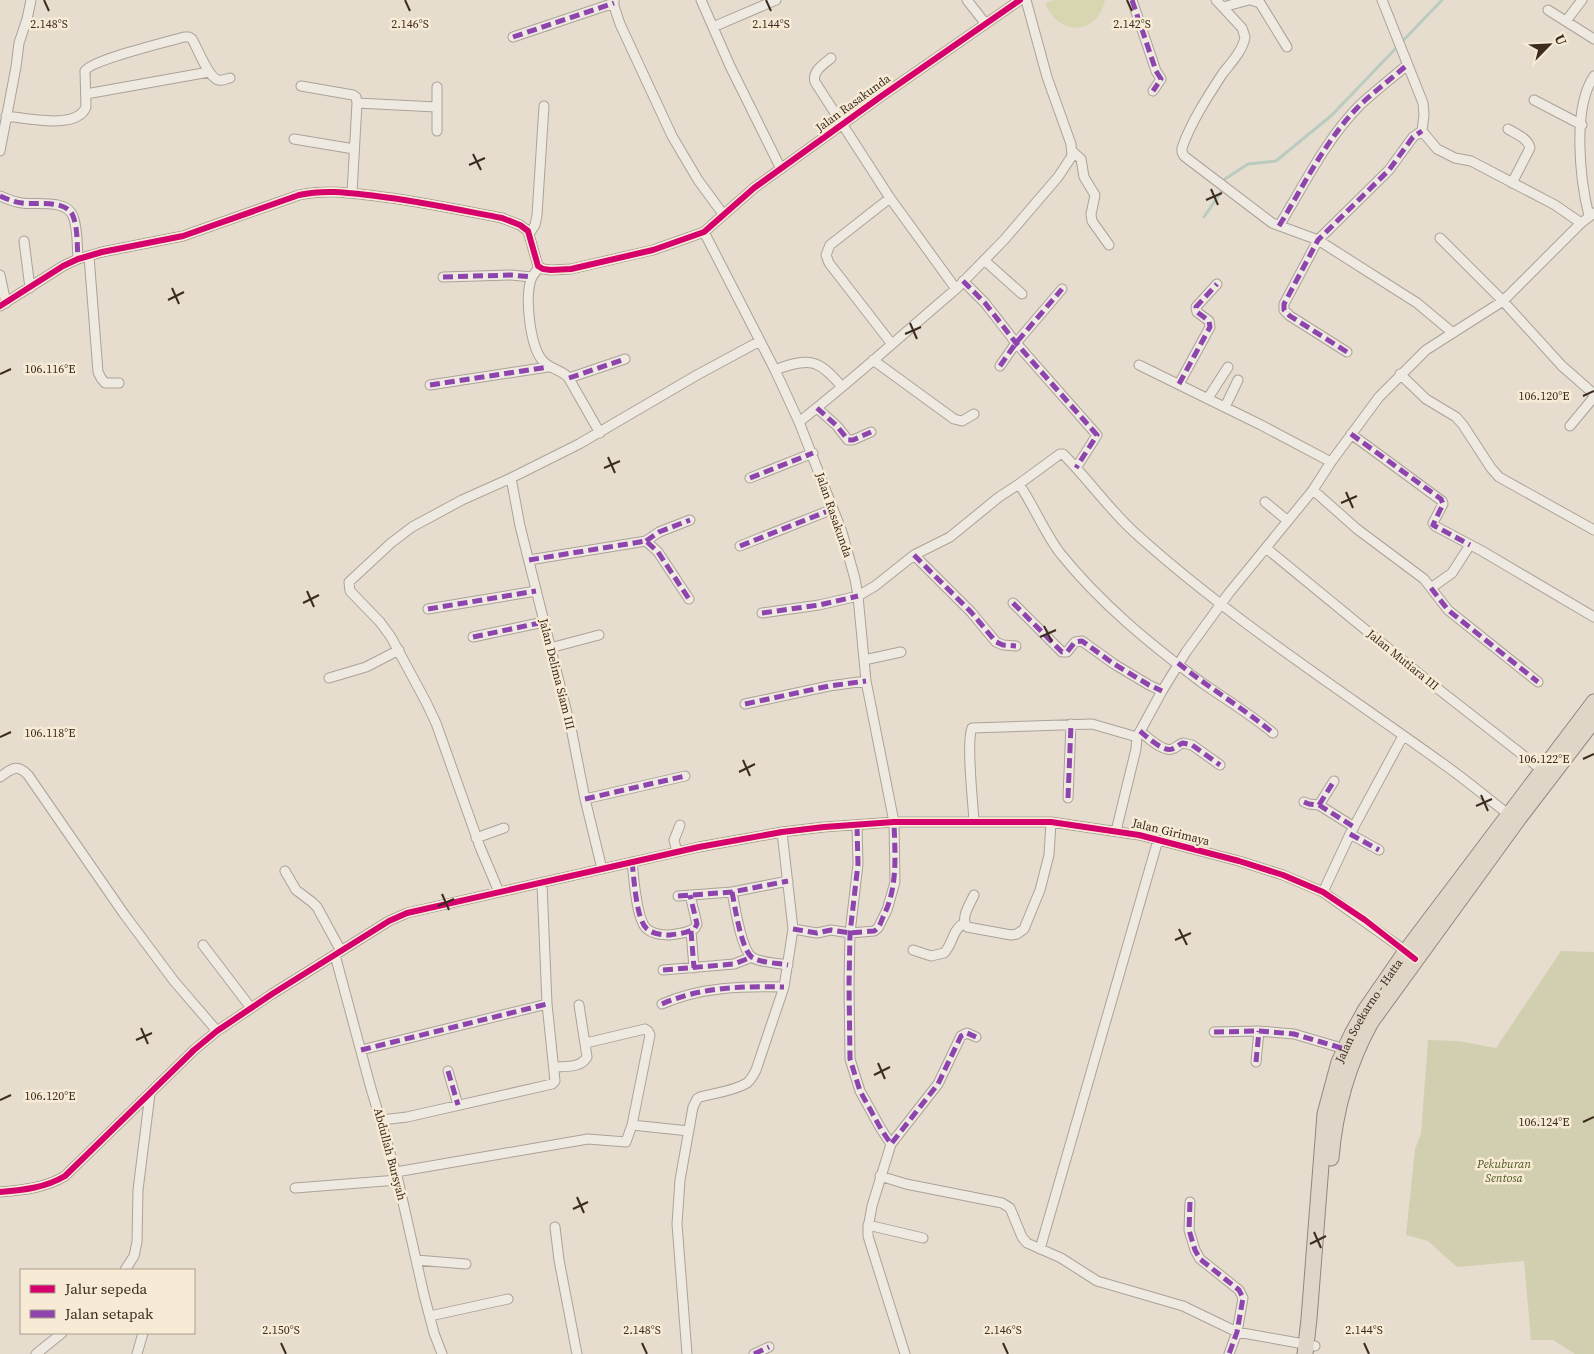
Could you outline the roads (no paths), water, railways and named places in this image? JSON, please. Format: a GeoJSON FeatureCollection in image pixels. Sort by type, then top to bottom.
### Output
{"type":"FeatureCollection","features":[{"type":"Feature","properties":{"kind":"highway","name":"Jalan Soekarno - Hatta"},"geometry":{"type":"LineString","coordinates":[[1310,1350],[1323,1277],[1332,1145],[1338,1109],[1347,1076],[1363,1037],[1411,955],[1508,814],[1594,702]]}},
{"type":"Feature","properties":{"kind":"highway","name":"Jalan Soekarno - Hatta"},"geometry":{"type":"LineString","coordinates":[[1310,1350],[1310,1319],[1325,1114],[1331,1085],[1345,1049],[1366,1009],[1411,955],[1594,720]]}},
{"type":"Feature","properties":{"kind":"street"},"geometry":{"type":"LineString","coordinates":[[0,151],[15,75],[19,43],[31,0]]}},
{"type":"Feature","properties":{"kind":"street"},"geometry":{"type":"LineString","coordinates":[[700,0],[781,168]]}},
{"type":"Feature","properties":{"kind":"street"},"geometry":{"type":"LineString","coordinates":[[712,27],[776,0]]}},
{"type":"Feature","properties":{"kind":"street"},"geometry":{"type":"LineString","coordinates":[[967,0],[985,23]]}},
{"type":"Feature","properties":{"kind":"street","name":"Jalan Rasakunda"},"geometry":{"type":"LineString","coordinates":[[850,933],[876,930],[887,910],[895,882],[894,822],[866,681],[858,596],[848,552],[799,422],[775,370],[704,232],[754,188],[781,168],[1020,0]]}},
{"type":"Feature","properties":{"kind":"street"},"geometry":{"type":"LineString","coordinates":[[799,422],[956,289],[1004,240],[1058,177],[1070,160],[1071,144],[1046,77],[1026,0]]}},
{"type":"Feature","properties":{"kind":"street"},"geometry":{"type":"LineString","coordinates":[[1132,0],[1156,70],[1165,81],[1153,92]]}},
{"type":"Feature","properties":{"kind":"street"},"geometry":{"type":"LineString","coordinates":[[1216,0],[1244,31],[1244,41],[1206,101],[1184,144],[1182,152],[1186,159],[1220,182],[1272,223],[1318,240],[1417,304],[1453,334]]}},
{"type":"Feature","properties":{"kind":"street"},"geometry":{"type":"LineString","coordinates":[[1223,7],[1250,0],[1260,3],[1287,46]]}},
{"type":"Feature","properties":{"kind":"street"},"geometry":{"type":"LineString","coordinates":[[1382,0],[1423,103],[1422,131],[1437,149],[1454,158],[1471,161],[1555,206],[1581,223]]}},
{"type":"Feature","properties":{"kind":"street"},"geometry":{"type":"LineString","coordinates":[[1566,20],[1582,0]]}},
{"type":"Feature","properties":{"kind":"street"},"geometry":{"type":"LineString","coordinates":[[513,37],[614,2],[620,24],[672,136],[698,180],[723,214]]}},
{"type":"Feature","properties":{"kind":"street"},"geometry":{"type":"LineString","coordinates":[[1548,10],[1594,39]]}},
{"type":"Feature","properties":{"kind":"street"},"geometry":{"type":"LineString","coordinates":[[6,116],[58,121],[74,119],[85,110],[85,71],[90,66],[184,37],[192,39],[209,72],[218,80],[230,78]]}},
{"type":"Feature","properties":{"kind":"street"},"geometry":{"type":"LineString","coordinates":[[830,58],[815,73],[814,79],[868,167],[956,289]]}},
{"type":"Feature","properties":{"kind":"street"},"geometry":{"type":"LineString","coordinates":[[1279,226],[1338,132],[1360,105],[1407,65]]}},
{"type":"Feature","properties":{"kind":"street"},"geometry":{"type":"LineString","coordinates":[[86,94],[209,72]]}},
{"type":"Feature","properties":{"kind":"street"},"geometry":{"type":"LineString","coordinates":[[1116,831],[1139,734],[1178,663],[1221,604],[1313,490],[1331,462],[1379,397],[1426,350],[1503,301],[1591,215],[1583,193],[1580,165],[1583,106],[1594,76]]}},
{"type":"Feature","properties":{"kind":"street"},"geometry":{"type":"LineString","coordinates":[[301,86],[356,97],[352,193]]}},
{"type":"Feature","properties":{"kind":"street"},"geometry":{"type":"LineString","coordinates":[[437,87],[437,131]]}},
{"type":"Feature","properties":{"kind":"street"},"geometry":{"type":"LineString","coordinates":[[1534,100],[1582,125]]}},
{"type":"Feature","properties":{"kind":"street"},"geometry":{"type":"LineString","coordinates":[[357,103],[436,107]]}},
{"type":"Feature","properties":{"kind":"street"},"geometry":{"type":"LineString","coordinates":[[529,234],[535,224],[537,215],[544,106]]}},
{"type":"Feature","properties":{"kind":"street"},"geometry":{"type":"LineString","coordinates":[[1508,129],[1528,141],[1530,145],[1512,183]]}},
{"type":"Feature","properties":{"kind":"street"},"geometry":{"type":"LineString","coordinates":[[1347,352],[1290,316],[1284,310],[1284,304],[1318,240],[1389,170],[1413,137],[1422,131]]}},
{"type":"Feature","properties":{"kind":"street"},"geometry":{"type":"LineString","coordinates":[[294,139],[354,149]]}},
{"type":"Feature","properties":{"kind":"street"},"geometry":{"type":"LineString","coordinates":[[1072,151],[1081,159],[1084,177],[1095,195],[1091,214],[1092,222],[1110,245]]}},
{"type":"Feature","properties":{"kind":"street"},"geometry":{"type":"LineString","coordinates":[[0,275],[3,304],[62,266],[78,259],[182,236],[299,195],[324,191],[411,200],[502,218],[520,225],[529,234],[539,267],[551,270],[571,269],[653,250],[704,232]]}},
{"type":"Feature","properties":{"kind":"street"},"geometry":{"type":"LineString","coordinates":[[0,196],[23,204],[58,205],[67,208],[73,216],[78,259]]}},
{"type":"Feature","properties":{"kind":"street"},"geometry":{"type":"LineString","coordinates":[[890,198],[834,242],[826,255],[829,264],[891,343]]}},
{"type":"Feature","properties":{"kind":"street"},"geometry":{"type":"LineString","coordinates":[[1440,238],[1503,301],[1562,366],[1594,396],[1570,426]]}},
{"type":"Feature","properties":{"kind":"street"},"geometry":{"type":"LineString","coordinates":[[24,241],[30,288]]}},
{"type":"Feature","properties":{"kind":"street"},"geometry":{"type":"LineString","coordinates":[[89,256],[98,372],[102,381],[119,383]]}},
{"type":"Feature","properties":{"kind":"street"},"geometry":{"type":"LineString","coordinates":[[984,260],[1022,294]]}},
{"type":"Feature","properties":{"kind":"street"},"geometry":{"type":"LineString","coordinates":[[539,267],[532,277],[529,298],[529,314],[537,352],[548,367],[564,373],[569,378],[600,433]]}},
{"type":"Feature","properties":{"kind":"street"},"geometry":{"type":"LineString","coordinates":[[442,277],[511,275],[532,277]]}},
{"type":"Feature","properties":{"kind":"street"},"geometry":{"type":"LineString","coordinates":[[963,281],[985,303],[1016,343],[1097,435],[1076,468]]}},
{"type":"Feature","properties":{"kind":"street"},"geometry":{"type":"LineString","coordinates":[[1179,384],[1210,327],[1209,321],[1197,312],[1196,307],[1217,284]]}},
{"type":"Feature","properties":{"kind":"street"},"geometry":{"type":"LineString","coordinates":[[1000,366],[1016,343],[1062,289]]}},
{"type":"Feature","properties":{"kind":"street"},"geometry":{"type":"LineString","coordinates":[[499,892],[476,838],[436,723],[416,680],[380,622],[350,591],[349,582],[391,542],[412,527],[462,500],[511,478],[600,433],[697,375],[760,342]]}},
{"type":"Feature","properties":{"kind":"street"},"geometry":{"type":"LineString","coordinates":[[569,378],[625,359]]}},
{"type":"Feature","properties":{"kind":"street"},"geometry":{"type":"LineString","coordinates":[[873,360],[954,419],[962,421],[974,414]]}},
{"type":"Feature","properties":{"kind":"street"},"geometry":{"type":"LineString","coordinates":[[775,370],[796,362],[811,362],[827,370],[842,387]]}},
{"type":"Feature","properties":{"kind":"street"},"geometry":{"type":"LineString","coordinates":[[1139,365],[1208,398],[1331,462]]}},
{"type":"Feature","properties":{"kind":"street"},"geometry":{"type":"LineString","coordinates":[[430,384],[548,367]]}},
{"type":"Feature","properties":{"kind":"street"},"geometry":{"type":"LineString","coordinates":[[1208,398],[1228,367]]}},
{"type":"Feature","properties":{"kind":"street"},"geometry":{"type":"LineString","coordinates":[[1400,374],[1426,399],[1456,417],[1491,468],[1499,476],[1594,530]]}},
{"type":"Feature","properties":{"kind":"street"},"geometry":{"type":"LineString","coordinates":[[1224,407],[1238,380]]}},
{"type":"Feature","properties":{"kind":"street"},"geometry":{"type":"LineString","coordinates":[[817,408],[837,426],[848,440],[853,440],[871,432]]}},
{"type":"Feature","properties":{"kind":"street"},"geometry":{"type":"LineString","coordinates":[[1351,434],[1441,500],[1443,504],[1433,525],[1594,617]]}},
{"type":"Feature","properties":{"kind":"street"},"geometry":{"type":"LineString","coordinates":[[750,478],[812,454]]}},
{"type":"Feature","properties":{"kind":"street"},"geometry":{"type":"LineString","coordinates":[[762,613],[819,605],[858,596],[875,586],[914,555],[950,537],[999,497],[1061,454],[1064,454],[1118,517],[1221,604],[1508,814]]}},
{"type":"Feature","properties":{"kind":"street","name":"Jalan Delima Siam III"},"geometry":{"type":"LineString","coordinates":[[511,478],[520,526],[572,733],[585,799],[602,869]]}},
{"type":"Feature","properties":{"kind":"street"},"geometry":{"type":"LineString","coordinates":[[1019,484],[1055,546],[1113,611],[1202,682],[1273,733]]}},
{"type":"Feature","properties":{"kind":"street"},"geometry":{"type":"LineString","coordinates":[[1313,490],[1358,530],[1424,579],[1448,610],[1538,682]]}},
{"type":"Feature","properties":{"kind":"street"},"geometry":{"type":"LineString","coordinates":[[1265,502],[1288,521]]}},
{"type":"Feature","properties":{"kind":"street"},"geometry":{"type":"LineString","coordinates":[[740,546],[833,509]]}},
{"type":"Feature","properties":{"kind":"street"},"geometry":{"type":"LineString","coordinates":[[529,560],[646,541],[658,532],[690,520]]}},
{"type":"Feature","properties":{"kind":"street"},"geometry":{"type":"LineString","coordinates":[[646,541],[658,552],[689,599]]}},
{"type":"Feature","properties":{"kind":"street"},"geometry":{"type":"LineString","coordinates":[[1432,588],[1452,573],[1470,545]]}},
{"type":"Feature","properties":{"kind":"street","name":"Jalan Mutiara III"},"geometry":{"type":"LineString","coordinates":[[1266,548],[1428,681],[1542,770]]}},
{"type":"Feature","properties":{"kind":"street"},"geometry":{"type":"LineString","coordinates":[[914,555],[971,612],[996,642],[1003,645],[1016,646]]}},
{"type":"Feature","properties":{"kind":"street"},"geometry":{"type":"LineString","coordinates":[[428,609],[536,592]]}},
{"type":"Feature","properties":{"kind":"street"},"geometry":{"type":"LineString","coordinates":[[1013,603],[1062,652],[1067,652],[1072,644],[1077,641],[1082,641],[1121,668],[1162,691]]}},
{"type":"Feature","properties":{"kind":"street"},"geometry":{"type":"LineString","coordinates":[[473,637],[544,622]]}},
{"type":"Feature","properties":{"kind":"street"},"geometry":{"type":"LineString","coordinates":[[550,648],[599,635]]}},
{"type":"Feature","properties":{"kind":"street"},"geometry":{"type":"LineString","coordinates":[[330,678],[366,667],[399,650]]}},
{"type":"Feature","properties":{"kind":"street"},"geometry":{"type":"LineString","coordinates":[[864,660],[901,652]]}},
{"type":"Feature","properties":{"kind":"street"},"geometry":{"type":"LineString","coordinates":[[745,704],[829,686],[866,681]]}},
{"type":"Feature","properties":{"kind":"street"},"geometry":{"type":"LineString","coordinates":[[1068,798],[1071,724]]}},
{"type":"Feature","properties":{"kind":"street"},"geometry":{"type":"LineString","coordinates":[[974,821],[970,748],[972,728],[1092,724],[1139,734],[1168,750],[1183,743],[1192,745],[1220,765]]}},
{"type":"Feature","properties":{"kind":"street"},"geometry":{"type":"LineString","coordinates":[[1322,892],[1403,736]]}},
{"type":"Feature","properties":{"kind":"street"},"geometry":{"type":"LineString","coordinates":[[0,777],[15,768],[23,770],[28,775],[124,914],[174,982],[218,1031]]}},
{"type":"Feature","properties":{"kind":"street"},"geometry":{"type":"LineString","coordinates":[[585,799],[685,776]]}},
{"type":"Feature","properties":{"kind":"street"},"geometry":{"type":"LineString","coordinates":[[1319,805],[1334,781]]}},
{"type":"Feature","properties":{"kind":"street"},"geometry":{"type":"LineString","coordinates":[[1304,802],[1319,805],[1379,850]]}},
{"type":"Feature","properties":{"kind":"street","name":"Jalan Girimaya"},"geometry":{"type":"LineString","coordinates":[[0,1192],[36,1188],[65,1176],[194,1050],[218,1031],[251,1008],[399,916],[712,844],[782,832],[894,822],[974,821],[1052,822],[1116,831],[1239,861],[1283,875],[1322,892],[1411,955]]}},
{"type":"Feature","properties":{"kind":"street"},"geometry":{"type":"LineString","coordinates":[[974,895],[964,918],[964,923],[970,929],[1011,935],[1018,934],[1024,929],[1042,881],[1049,854],[1052,822]]}},
{"type":"Feature","properties":{"kind":"street"},"geometry":{"type":"LineString","coordinates":[[677,852],[674,838],[680,825]]}},
{"type":"Feature","properties":{"kind":"street"},"geometry":{"type":"LineString","coordinates":[[857,826],[858,864],[850,933],[849,1031],[852,1068],[860,1091],[880,1129],[891,1144]]}},
{"type":"Feature","properties":{"kind":"street"},"geometry":{"type":"LineString","coordinates":[[476,838],[504,828]]}},
{"type":"Feature","properties":{"kind":"street"},"geometry":{"type":"LineString","coordinates":[[687,1354],[677,1224],[680,1180],[693,1107],[697,1099],[746,1083],[756,1070],[784,987],[794,929],[782,832]]}},
{"type":"Feature","properties":{"kind":"street"},"geometry":{"type":"LineString","coordinates":[[1040,1249],[1158,840]]}},
{"type":"Feature","properties":{"kind":"street"},"geometry":{"type":"LineString","coordinates":[[632,862],[638,909],[646,929],[665,935],[692,931]]}},
{"type":"Feature","properties":{"kind":"street","name":"Abdullah Bursyah"},"geometry":{"type":"LineString","coordinates":[[285,871],[296,890],[316,907],[338,953],[361,1050],[397,1176],[438,1347],[442,1354]]}},
{"type":"Feature","properties":{"kind":"street"},"geometry":{"type":"LineString","coordinates":[[678,896],[732,892],[788,881]]}},
{"type":"Feature","properties":{"kind":"street"},"geometry":{"type":"LineString","coordinates":[[381,1120],[552,1084],[556,1079],[547,1004],[542,884]]}},
{"type":"Feature","properties":{"kind":"street"},"geometry":{"type":"LineString","coordinates":[[732,892],[744,945],[752,957]]}},
{"type":"Feature","properties":{"kind":"street"},"geometry":{"type":"LineString","coordinates":[[690,895],[697,924],[692,931],[694,968]]}},
{"type":"Feature","properties":{"kind":"street"},"geometry":{"type":"LineString","coordinates":[[913,950],[931,956],[944,953],[950,945],[957,927],[964,923]]}},
{"type":"Feature","properties":{"kind":"street"},"geometry":{"type":"LineString","coordinates":[[794,929],[816,933],[831,930],[850,933]]}},
{"type":"Feature","properties":{"kind":"street"},"geometry":{"type":"LineString","coordinates":[[203,945],[251,1008]]}},
{"type":"Feature","properties":{"kind":"street"},"geometry":{"type":"LineString","coordinates":[[663,970],[734,964],[752,957],[788,965]]}},
{"type":"Feature","properties":{"kind":"street"},"geometry":{"type":"LineString","coordinates":[[662,1004],[683,996],[740,986],[784,987]]}},
{"type":"Feature","properties":{"kind":"street"},"geometry":{"type":"LineString","coordinates":[[361,1050],[547,1004]]}},
{"type":"Feature","properties":{"kind":"street"},"geometry":{"type":"LineString","coordinates":[[554,1067],[580,1065],[587,1057],[579,1005]]}},
{"type":"Feature","properties":{"kind":"street"},"geometry":{"type":"LineString","coordinates":[[294,1188],[397,1176],[588,1139],[626,1142],[632,1125],[650,1035],[645,1029],[586,1043]]}},
{"type":"Feature","properties":{"kind":"street"},"geometry":{"type":"LineString","coordinates":[[1214,1032],[1259,1031],[1294,1034],[1345,1049]]}},
{"type":"Feature","properties":{"kind":"street"},"geometry":{"type":"LineString","coordinates":[[1256,1062],[1259,1031]]}},
{"type":"Feature","properties":{"kind":"street"},"geometry":{"type":"LineString","coordinates":[[905,1354],[869,1239],[868,1225],[880,1176],[891,1144],[938,1084],[962,1035],[967,1033],[976,1037]]}},
{"type":"Feature","properties":{"kind":"street"},"geometry":{"type":"LineString","coordinates":[[448,1071],[458,1105]]}},
{"type":"Feature","properties":{"kind":"street"},"geometry":{"type":"LineString","coordinates":[[126,1269],[134,1256],[137,1242],[138,1190],[150,1094]]}},
{"type":"Feature","properties":{"kind":"street"},"geometry":{"type":"LineString","coordinates":[[632,1125],[689,1131]]}},
{"type":"Feature","properties":{"kind":"street"},"geometry":{"type":"LineString","coordinates":[[880,1176],[906,1184],[1007,1205],[1012,1211],[1025,1241],[1072,1264],[1097,1281],[1183,1306],[1237,1332],[1310,1350]]}},
{"type":"Feature","properties":{"kind":"street"},"geometry":{"type":"LineString","coordinates":[[1190,1202],[1189,1230],[1200,1259],[1239,1290],[1242,1295],[1237,1332],[1229,1354]]}},
{"type":"Feature","properties":{"kind":"street"},"geometry":{"type":"LineString","coordinates":[[868,1225],[923,1238]]}},
{"type":"Feature","properties":{"kind":"street"},"geometry":{"type":"LineString","coordinates":[[555,1227],[576,1354]]}},
{"type":"Feature","properties":{"kind":"street"},"geometry":{"type":"LineString","coordinates":[[416,1260],[466,1264]]}},
{"type":"Feature","properties":{"kind":"street"},"geometry":{"type":"LineString","coordinates":[[131,1262],[136,1269]]}},
{"type":"Feature","properties":{"kind":"street"},"geometry":{"type":"LineString","coordinates":[[430,1316],[508,1300]]}},
{"type":"Feature","properties":{"kind":"street"},"geometry":{"type":"LineString","coordinates":[[36,1354],[61,1334]]}},
{"type":"Feature","properties":{"kind":"street"},"geometry":{"type":"LineString","coordinates":[[137,1354],[143,1334]]}},
{"type":"Feature","properties":{"kind":"street"},"geometry":{"type":"LineString","coordinates":[[754,1354],[769,1347]]}},
{"type":"Feature","properties":{"kind":"waterway"},"geometry":{"type":"LineString","coordinates":[[1225,179],[1248,164],[1276,161],[1332,115],[1442,0]]}},
{"type":"Feature","properties":{"kind":"waterway"},"geometry":{"type":"LineString","coordinates":[[1204,217],[1221,192]]}},
{"type":"Feature","properties":{"kind":"park label","name":"Pekuburan Sentosa"},"geometry":{"type":"Point","coordinates":[1504,1171]}}]}
